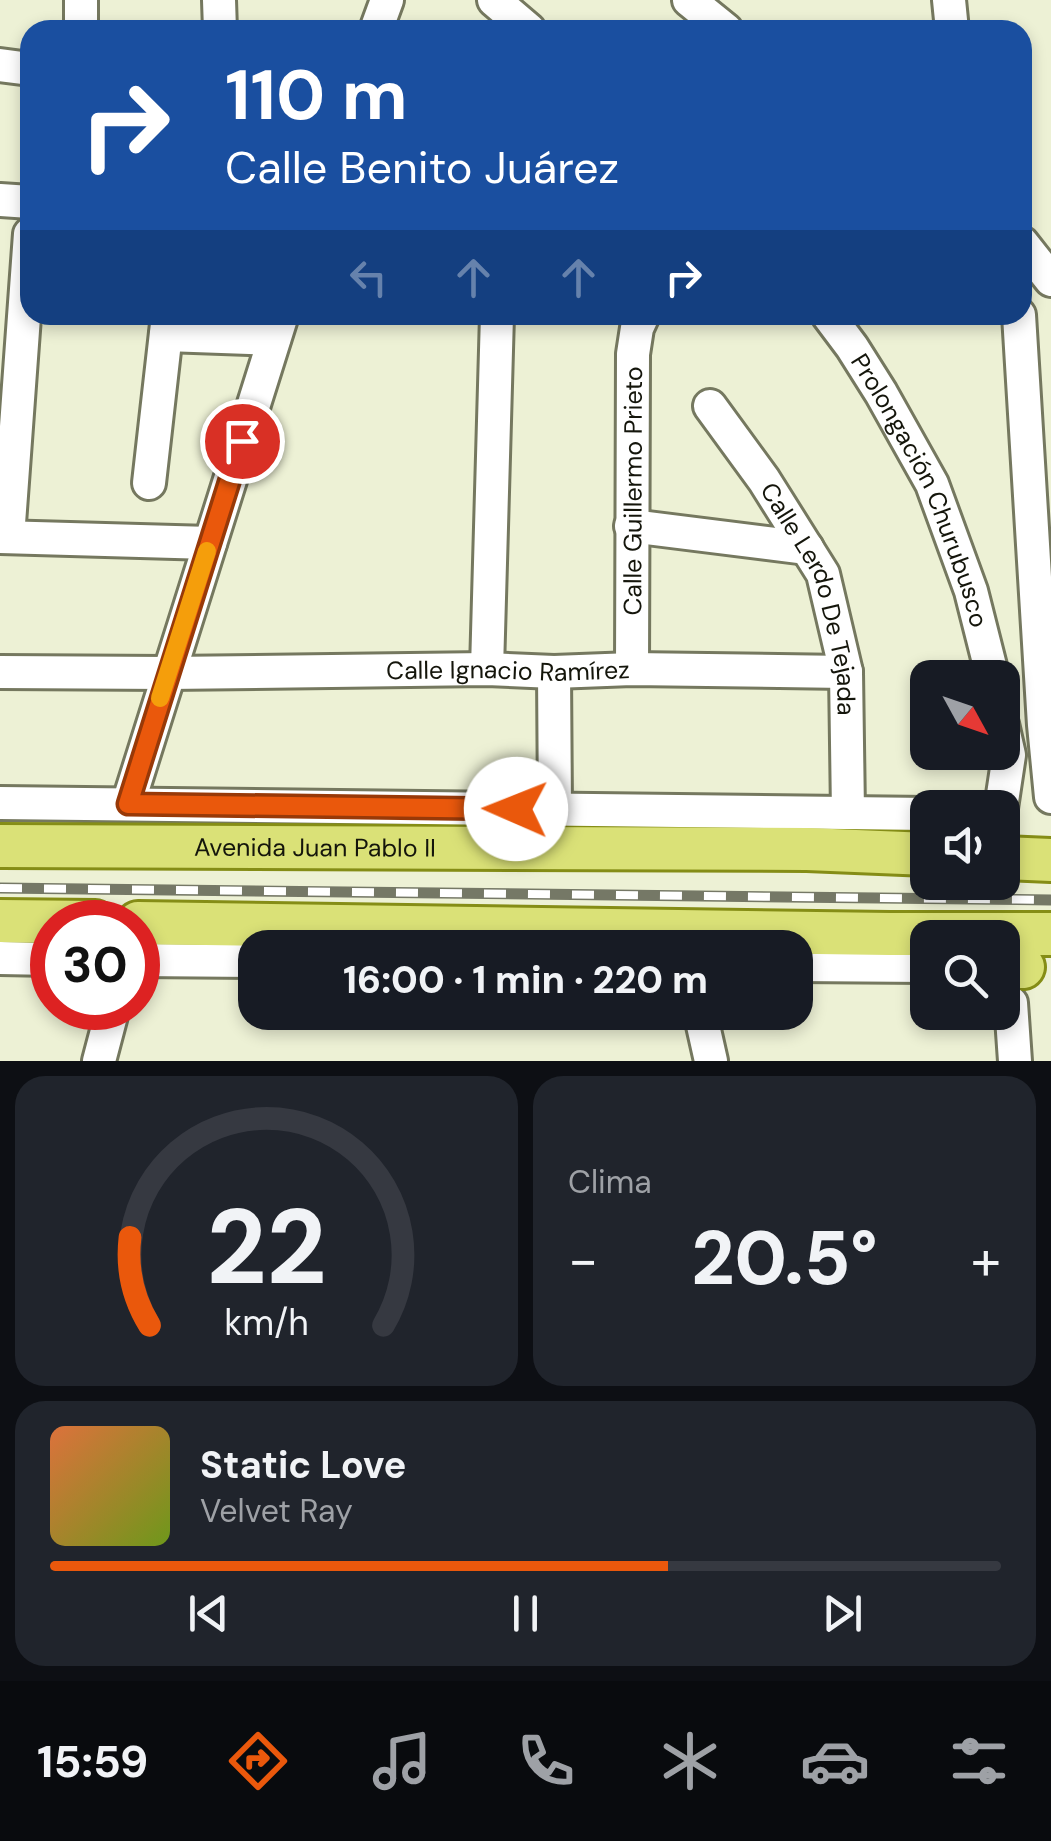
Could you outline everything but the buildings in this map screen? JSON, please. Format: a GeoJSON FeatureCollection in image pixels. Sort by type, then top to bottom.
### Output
{"type":"FeatureCollection","features":[{"type":"Feature","properties":{"kind":"main road"},"geometry":{"type":"LineString","coordinates":[[807,849],[837,840],[910,830]]}},
{"type":"Feature","properties":{"kind":"main road","name":"Avenida Juan Pablo II"},"geometry":{"type":"LineString","coordinates":[[0,846],[807,849],[910,853]]}},
{"type":"Feature","properties":{"kind":"main road"},"geometry":{"type":"LineString","coordinates":[[1020,859],[1051,860]]}},
{"type":"Feature","properties":{"kind":"main road"},"geometry":{"type":"LineString","coordinates":[[0,921],[30,921]]}},
{"type":"Feature","properties":{"kind":"main road"},"geometry":{"type":"LineString","coordinates":[[160,923],[909,938],[1051,934]]}},
{"type":"Feature","properties":{"kind":"street"},"geometry":{"type":"LineString","coordinates":[[494,0],[517,20]]}},
{"type":"Feature","properties":{"kind":"street"},"geometry":{"type":"LineString","coordinates":[[690,0],[714,20]]}},
{"type":"Feature","properties":{"kind":"street"},"geometry":{"type":"LineString","coordinates":[[1032,256],[1051,280]]}},
{"type":"Feature","properties":{"kind":"street"},"geometry":{"type":"LineString","coordinates":[[22,325],[4,537],[210,543]]}},
{"type":"Feature","properties":{"kind":"street"},"geometry":{"type":"LineString","coordinates":[[128,804],[278,327],[167,325],[148,483]]}},
{"type":"Feature","properties":{"kind":"street"},"geometry":{"type":"LineString","coordinates":[[487,668],[497,325]]}},
{"type":"Feature","properties":{"kind":"street","name":"Calle Guillermo Prieto"},"geometry":{"type":"LineString","coordinates":[[632,669],[633,354],[638,325]]}},
{"type":"Feature","properties":{"kind":"street","name":"Prolongación Churubusco"},"geometry":{"type":"LineString","coordinates":[[836,325],[881,393],[932,484],[971,591],[988,660]]}},
{"type":"Feature","properties":{"kind":"street"},"geometry":{"type":"LineString","coordinates":[[1019,325],[1051,797],[1020,815]]}},
{"type":"Feature","properties":{"kind":"street","name":"Calle Lerdo De Tejada"},"geometry":{"type":"LineString","coordinates":[[710,406],[764,480],[823,574],[846,672],[848,812]]}},
{"type":"Feature","properties":{"kind":"street"},"geometry":{"type":"LineString","coordinates":[[631,526],[806,548]]}},
{"type":"Feature","properties":{"kind":"street","name":"Calle Ignacio Ramírez"},"geometry":{"type":"LineString","coordinates":[[0,672],[487,668],[554,672],[846,672]]}},
{"type":"Feature","properties":{"kind":"street"},"geometry":{"type":"LineString","coordinates":[[554,672],[555,810]]}},
{"type":"Feature","properties":{"kind":"street"},"geometry":{"type":"LineString","coordinates":[[0,803],[910,814]]}},
{"type":"Feature","properties":{"kind":"street"},"geometry":{"type":"LineString","coordinates":[[0,958],[30,959]]}},
{"type":"Feature","properties":{"kind":"street"},"geometry":{"type":"LineString","coordinates":[[160,960],[238,961]]}},
{"type":"Feature","properties":{"kind":"street"},"geometry":{"type":"LineString","coordinates":[[813,965],[910,966]]}},
{"type":"Feature","properties":{"kind":"street"},"geometry":{"type":"LineString","coordinates":[[99,1061],[107,1030]]}},
{"type":"Feature","properties":{"kind":"street"},"geometry":{"type":"LineString","coordinates":[[704,1030],[711,1061]]}},
{"type":"Feature","properties":{"kind":"street"},"geometry":{"type":"LineString","coordinates":[[1014,1061],[1015,1030]]}},
{"type":"Feature","properties":{"kind":"railway"},"geometry":{"type":"LineString","coordinates":[[0,888],[1051,900]]}},
{"type":"Feature","properties":{"kind":"slow traffic"},"geometry":{"type":"LineString","coordinates":[[160,698],[207,551]]}},
{"type":"Feature","properties":{"kind":"route"},"geometry":{"type":"LineString","coordinates":[[242,441],[128,804],[516,809]]}}]}
